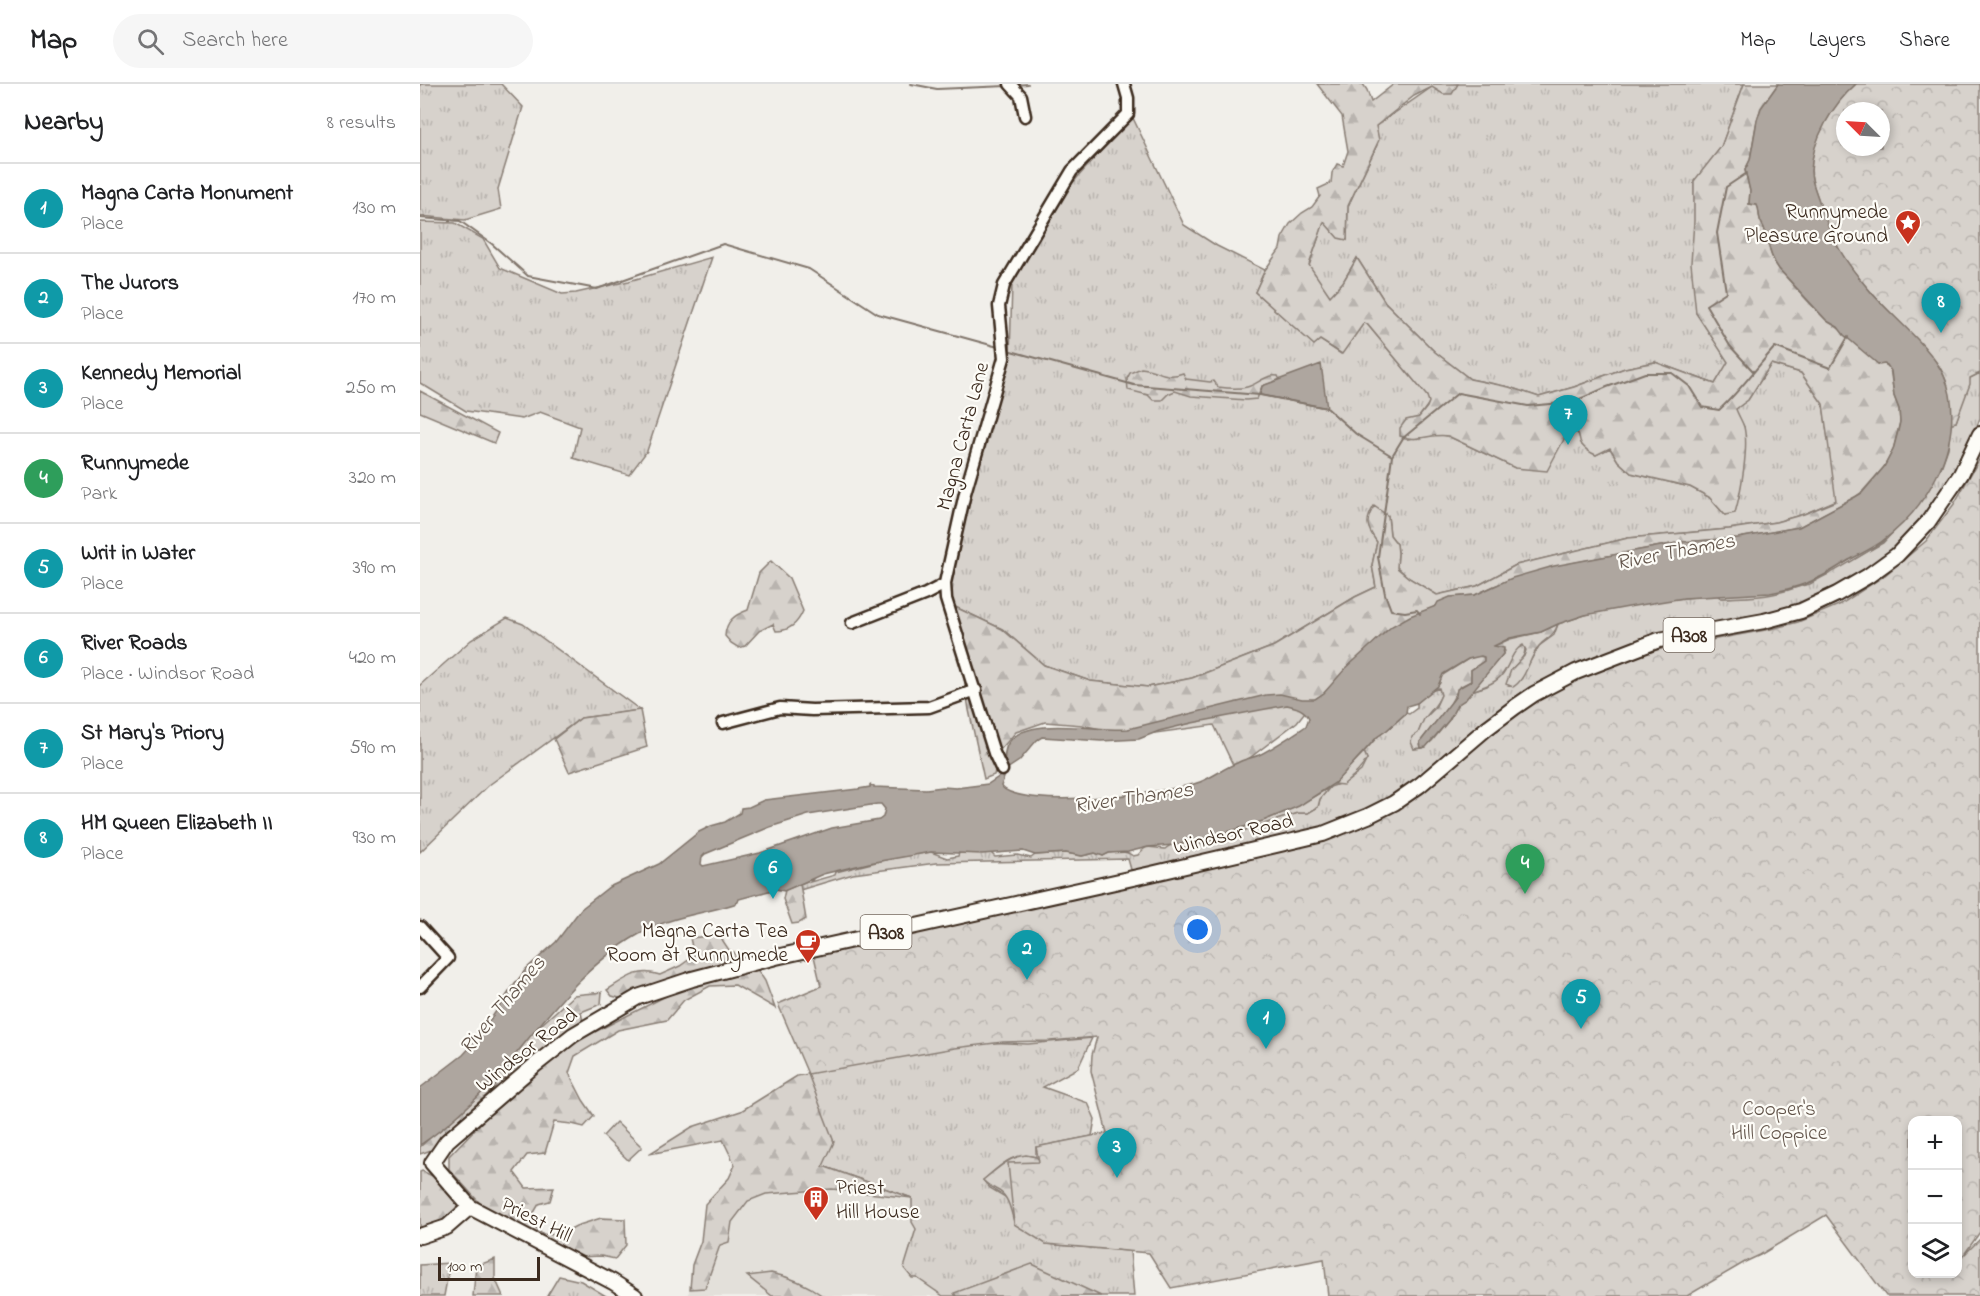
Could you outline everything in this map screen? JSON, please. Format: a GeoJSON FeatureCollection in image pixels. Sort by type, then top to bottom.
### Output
{"type":"FeatureCollection","features":[{"type":"Feature","properties":{"kind":"main road","name":"Windsor Road"},"geometry":{"type":"LineString","coordinates":[[426,1163],[447,1141],[573,1035],[638,997],[776,957],[1323,834],[1368,816],[1394,803],[1420,785],[1487,728],[1534,694],[1576,672],[1659,640],[1764,621],[1801,611],[1838,594],[1868,576],[1897,555],[1928,522],[1972,456],[1980,434]]}},
{"type":"Feature","properties":{"kind":"main road","name":"Priest Hill"},"geometry":{"type":"LineString","coordinates":[[426,1163],[470,1208],[614,1282],[635,1296]]}},
{"type":"Feature","properties":{"kind":"main road"},"geometry":{"type":"LineString","coordinates":[[420,1236],[447,1227],[470,1208]]}},
{"type":"Feature","properties":{"kind":"street"},"geometry":{"type":"LineString","coordinates":[[1011,84],[1021,96],[1024,116]]}},
{"type":"Feature","properties":{"kind":"street","name":"Magna Carta Lane"},"geometry":{"type":"LineString","coordinates":[[1002,770],[994,753],[946,599],[945,584],[965,493],[1004,358],[999,306],[1004,285],[1072,171],[1128,114],[1128,98],[1124,84]]}},
{"type":"Feature","properties":{"kind":"street"},"geometry":{"type":"LineString","coordinates":[[852,623],[926,594],[945,584]]}},
{"type":"Feature","properties":{"kind":"street"},"geometry":{"type":"LineString","coordinates":[[723,723],[780,708],[812,710],[929,707],[975,690]]}},
{"type":"Feature","properties":{"kind":"street"},"geometry":{"type":"LineString","coordinates":[[420,927],[452,954],[420,987]]}},
{"type":"Feature","properties":{"kind":"shaded area"},"geometry":{"type":"Polygon","coordinates":[[[832,1189],[912,1198],[912,1222],[916,1229],[904,1268],[943,1296],[687,1296],[690,1289],[705,1287],[720,1245],[729,1242],[732,1222],[748,1201],[766,1194],[832,1189]]]}},
{"type":"Feature","properties":{"kind":"green space"},"geometry":{"type":"Polygon","coordinates":[[[420,84],[501,84],[523,107],[498,189],[501,209],[465,220],[420,216],[420,84]]]}},
{"type":"Feature","properties":{"kind":"green space"},"geometry":{"type":"Polygon","coordinates":[[[1317,84],[1363,84],[1371,102],[1394,84],[1458,84],[1452,94],[1443,94],[1432,87],[1414,96],[1376,126],[1379,140],[1348,206],[1347,240],[1338,238],[1324,222],[1309,265],[1330,296],[1343,282],[1357,258],[1385,302],[1435,352],[1470,379],[1509,387],[1539,397],[1625,368],[1655,362],[1715,384],[1728,362],[1696,313],[1691,263],[1694,181],[1721,147],[1744,84],[1778,84],[1761,108],[1757,120],[1750,160],[1745,170],[1750,191],[1749,204],[1757,205],[1771,254],[1779,269],[1826,320],[1890,368],[1900,422],[1893,450],[1884,467],[1862,492],[1799,527],[1738,538],[1682,542],[1572,563],[1494,586],[1475,595],[1454,597],[1439,602],[1436,606],[1387,630],[1324,693],[1315,699],[1297,722],[1235,769],[1214,725],[1133,736],[1082,725],[1045,722],[1016,732],[1000,750],[994,775],[984,779],[969,710],[953,606],[1002,629],[1044,665],[1090,681],[1148,687],[1192,678],[1274,646],[1355,597],[1376,587],[1372,565],[1377,542],[1368,524],[1374,506],[1388,516],[1390,535],[1397,544],[1397,568],[1437,595],[1477,586],[1516,565],[1628,538],[1729,529],[1776,522],[1836,501],[1823,404],[1801,373],[1771,364],[1748,400],[1736,409],[1744,427],[1745,457],[1735,513],[1725,515],[1709,497],[1690,487],[1631,473],[1618,461],[1610,448],[1596,455],[1592,453],[1582,445],[1578,433],[1574,431],[1569,430],[1547,471],[1515,468],[1448,436],[1411,439],[1400,436],[1400,428],[1406,420],[1419,417],[1429,402],[1427,396],[1367,324],[1364,323],[1342,354],[1320,340],[1314,345],[1255,292],[1265,270],[1280,249],[1282,238],[1290,224],[1312,207],[1320,196],[1318,189],[1331,183],[1332,173],[1337,164],[1343,166],[1348,151],[1342,116],[1317,84]]]}},
{"type":"Feature","properties":{"kind":"green space"},"geometry":{"type":"Polygon","coordinates":[[[1457,84],[1744,84],[1721,147],[1694,182],[1696,313],[1729,362],[1715,384],[1655,362],[1625,368],[1539,397],[1509,387],[1470,379],[1435,352],[1385,302],[1357,258],[1343,282],[1330,297],[1309,266],[1324,221],[1347,240],[1348,206],[1377,145],[1376,126],[1432,87],[1457,84]]]}},
{"type":"Feature","properties":{"kind":"green space","name":"Runnymede Pleasure Ground"},"geometry":{"type":"Polygon","coordinates":[[[1856,84],[1980,84],[1980,373],[1970,378],[1970,384],[1956,422],[1951,423],[1949,393],[1939,366],[1871,292],[1846,261],[1824,216],[1812,179],[1812,159],[1819,135],[1836,106],[1836,156],[1890,156],[1890,102],[1839,102],[1856,84]]]}},
{"type":"Feature","properties":{"kind":"green space"},"geometry":{"type":"Polygon","coordinates":[[[1132,116],[1184,225],[1217,246],[1265,270],[1255,292],[1314,344],[1320,340],[1341,354],[1364,322],[1367,324],[1430,402],[1408,439],[1438,434],[1448,436],[1515,468],[1569,430],[1578,434],[1582,445],[1596,455],[1610,448],[1618,461],[1631,473],[1690,487],[1709,497],[1725,515],[1739,497],[1744,462],[1744,427],[1735,409],[1748,400],[1771,364],[1801,373],[1823,404],[1837,500],[1804,514],[1776,522],[1729,529],[1628,538],[1516,565],[1477,586],[1437,595],[1409,578],[1397,567],[1397,544],[1390,535],[1388,516],[1373,536],[1377,542],[1372,565],[1376,587],[1355,597],[1274,646],[1192,678],[1148,687],[1090,681],[1044,665],[1002,629],[953,606],[947,585],[1010,356],[1012,283],[1061,196],[1132,116]]]}},
{"type":"Feature","properties":{"kind":"green space"},"geometry":{"type":"Polygon","coordinates":[[[420,222],[455,223],[483,239],[500,268],[562,294],[629,281],[712,257],[647,451],[629,475],[573,458],[580,427],[540,412],[522,419],[466,411],[420,383],[420,222]]]}},
{"type":"Feature","properties":{"kind":"green space"},"geometry":{"type":"Polygon","coordinates":[[[1141,368],[1166,375],[1183,373],[1186,379],[1214,381],[1218,387],[1225,388],[1247,387],[1274,376],[1278,376],[1280,380],[1262,386],[1257,399],[1191,396],[1175,391],[1162,400],[1153,400],[1148,395],[1128,390],[1127,379],[1130,373],[1141,368]]]}},
{"type":"Feature","properties":{"kind":"green space"},"geometry":{"type":"Polygon","coordinates":[[[1980,373],[1980,418],[1970,445],[1940,499],[1907,538],[1873,568],[1794,609],[1658,637],[1402,792],[1342,823],[1132,873],[1128,859],[936,863],[853,874],[800,890],[800,884],[814,878],[810,882],[835,875],[836,872],[892,858],[931,852],[947,858],[958,856],[959,853],[991,853],[995,857],[1017,855],[1031,858],[1035,855],[1066,853],[1082,856],[1095,853],[1103,856],[1118,852],[1133,856],[1152,847],[1165,849],[1173,845],[1181,848],[1210,842],[1217,835],[1232,831],[1236,833],[1298,813],[1308,813],[1318,807],[1320,799],[1330,787],[1348,781],[1361,771],[1367,759],[1364,752],[1377,737],[1406,713],[1409,714],[1417,708],[1417,703],[1429,692],[1439,688],[1441,695],[1422,723],[1414,749],[1423,748],[1432,741],[1449,720],[1457,705],[1466,699],[1471,691],[1487,686],[1509,662],[1516,649],[1524,645],[1523,656],[1511,670],[1521,677],[1539,646],[1554,635],[1558,624],[1585,615],[1634,604],[1717,595],[1721,598],[1755,596],[1810,584],[1883,543],[1941,468],[1948,448],[1951,423],[1956,422],[1970,378],[1980,373]]]}},
{"type":"Feature","properties":{"kind":"green space"},"geometry":{"type":"Polygon","coordinates":[[[420,391],[498,433],[494,443],[420,412],[420,391]]]}},
{"type":"Feature","properties":{"kind":"green space","name":"Cooper's Hill Coppice"},"geometry":{"type":"Polygon","coordinates":[[[1980,458],[1980,1232],[1963,1256],[1980,1239],[1980,1296],[1886,1296],[1826,1215],[1687,1296],[1328,1296],[1324,1259],[1171,1288],[1149,1253],[1046,1244],[1014,1224],[1008,1163],[1039,1162],[1036,1147],[1107,1133],[1091,1071],[1097,1037],[1003,1042],[955,1048],[808,1074],[778,1004],[821,986],[813,952],[1382,816],[1418,795],[1510,717],[1538,698],[1581,675],[1656,650],[1798,622],[1841,604],[1884,576],[1926,541],[1954,504],[1980,458]]]}},
{"type":"Feature","properties":{"kind":"green space"},"geometry":{"type":"Polygon","coordinates":[[[1885,539],[1844,566],[1803,586],[1760,596],[1721,598],[1717,595],[1795,587],[1817,579],[1885,539]]]}},
{"type":"Feature","properties":{"kind":"green space"},"geometry":{"type":"Polygon","coordinates":[[[771,561],[789,578],[803,611],[796,623],[789,628],[776,631],[773,624],[759,631],[745,646],[739,648],[725,636],[727,626],[735,616],[748,610],[759,573],[771,561]]]}},
{"type":"Feature","properties":{"kind":"green space"},"geometry":{"type":"Polygon","coordinates":[[[507,618],[523,624],[640,710],[581,718],[489,785],[420,852],[420,685],[471,640],[507,618]]]}},
{"type":"Feature","properties":{"kind":"green space"},"geometry":{"type":"Polygon","coordinates":[[[1558,624],[1536,651],[1517,684],[1513,687],[1506,684],[1511,670],[1524,656],[1526,650],[1523,645],[1516,651],[1498,679],[1471,691],[1505,651],[1501,647],[1494,646],[1510,639],[1541,632],[1558,624]]]}},
{"type":"Feature","properties":{"kind":"green space"},"geometry":{"type":"Polygon","coordinates":[[[1477,656],[1484,657],[1484,661],[1471,670],[1471,681],[1459,687],[1450,704],[1420,742],[1421,748],[1414,749],[1411,742],[1412,737],[1418,733],[1424,719],[1435,708],[1441,695],[1439,688],[1435,688],[1440,683],[1441,676],[1477,656]]]}},
{"type":"Feature","properties":{"kind":"green space"},"geometry":{"type":"Polygon","coordinates":[[[640,710],[647,747],[569,772],[554,739],[581,718],[640,710]]]}},
{"type":"Feature","properties":{"kind":"green space"},"geometry":{"type":"Polygon","coordinates":[[[1364,752],[1367,759],[1362,767],[1343,785],[1333,784],[1364,752]]]}},
{"type":"Feature","properties":{"kind":"green space"},"geometry":{"type":"Polygon","coordinates":[[[1330,787],[1320,799],[1318,807],[1308,813],[1298,813],[1236,833],[1232,831],[1283,812],[1330,787]]]}},
{"type":"Feature","properties":{"kind":"green space"},"geometry":{"type":"Polygon","coordinates":[[[800,884],[806,919],[792,924],[783,899],[785,890],[800,884]]]}},
{"type":"Feature","properties":{"kind":"green space"},"geometry":{"type":"Polygon","coordinates":[[[719,935],[736,957],[623,999],[612,996],[607,990],[638,973],[660,975],[680,966],[694,956],[690,938],[719,935]]]}},
{"type":"Feature","properties":{"kind":"green space"},"geometry":{"type":"Polygon","coordinates":[[[755,966],[765,981],[775,1008],[735,985],[710,986],[684,1000],[667,1020],[618,1030],[575,1056],[569,1073],[594,1116],[584,1127],[554,1122],[545,1153],[527,1155],[514,1172],[526,1188],[554,1187],[550,1201],[539,1204],[529,1221],[542,1234],[559,1235],[576,1226],[601,1218],[625,1219],[626,1245],[615,1259],[601,1256],[578,1257],[486,1210],[449,1169],[449,1156],[501,1102],[571,1044],[674,992],[755,966]]]}},
{"type":"Feature","properties":{"kind":"green space"},"geometry":{"type":"Polygon","coordinates":[[[602,992],[601,1004],[581,1012],[583,1022],[558,1038],[510,1080],[501,1079],[462,1117],[434,1149],[420,1154],[420,1147],[500,1072],[532,1033],[574,995],[602,992]]]}},
{"type":"Feature","properties":{"kind":"green space"},"geometry":{"type":"Polygon","coordinates":[[[1092,1038],[1078,1068],[1043,1087],[1088,1103],[1095,1119],[1092,1136],[1036,1147],[1036,1157],[1013,1158],[983,1180],[990,1188],[1012,1201],[1046,1244],[1130,1251],[1134,1296],[943,1296],[917,1278],[912,1278],[904,1268],[916,1229],[912,1222],[912,1198],[823,1166],[808,1074],[841,1066],[984,1042],[1028,1044],[1092,1038]]]}},
{"type":"Feature","properties":{"kind":"green space"},"geometry":{"type":"Polygon","coordinates":[[[808,1074],[834,1142],[823,1166],[912,1198],[832,1189],[766,1194],[748,1201],[732,1222],[729,1242],[720,1245],[705,1288],[690,1289],[692,1265],[701,1241],[705,1204],[729,1178],[735,1165],[723,1140],[649,1154],[692,1127],[741,1111],[797,1076],[808,1074]]]}},
{"type":"Feature","properties":{"kind":"green space"},"geometry":{"type":"Polygon","coordinates":[[[616,1122],[642,1147],[628,1160],[603,1136],[616,1122]]]}},
{"type":"Feature","properties":{"kind":"green space"},"geometry":{"type":"Polygon","coordinates":[[[1026,1155],[1036,1157],[1043,1162],[1021,1221],[1014,1222],[1005,1197],[983,1180],[1008,1161],[1026,1155]]]}},
{"type":"Feature","properties":{"kind":"green space"},"geometry":{"type":"Polygon","coordinates":[[[420,1172],[443,1181],[459,1202],[449,1221],[420,1231],[420,1172]]]}},
{"type":"Feature","properties":{"kind":"green space"},"geometry":{"type":"Polygon","coordinates":[[[495,1259],[495,1278],[503,1296],[473,1296],[476,1266],[495,1259]]]}},
{"type":"Feature","properties":{"kind":"green space"},"geometry":{"type":"Polygon","coordinates":[[[450,1263],[444,1296],[420,1296],[420,1265],[450,1263]]]}},
{"type":"Feature","properties":{"kind":"green space"},"geometry":{"type":"Polygon","coordinates":[[[1032,1264],[1101,1296],[956,1296],[954,1293],[1032,1264]]]}},
{"type":"Feature","properties":{"kind":"green space"},"geometry":{"type":"Polygon","coordinates":[[[771,1273],[798,1282],[823,1296],[772,1296],[747,1276],[771,1273]]]}},
{"type":"Feature","properties":{"kind":"green space"},"geometry":{"type":"Polygon","coordinates":[[[559,1276],[581,1281],[606,1296],[547,1296],[559,1276]]]}},
{"type":"Feature","properties":{"kind":"water","name":"River Thames"},"geometry":{"type":"Polygon","coordinates":[[[1778,84],[1856,84],[1839,102],[1836,102],[1836,106],[1825,123],[1812,159],[1813,183],[1829,227],[1845,259],[1879,301],[1930,353],[1949,389],[1952,422],[1943,462],[1917,507],[1894,532],[1881,542],[1822,576],[1788,589],[1770,593],[1684,598],[1634,606],[1585,615],[1541,632],[1510,638],[1494,646],[1504,648],[1503,654],[1466,699],[1457,705],[1449,720],[1426,747],[1421,748],[1420,742],[1456,696],[1457,689],[1471,681],[1471,670],[1484,661],[1484,657],[1468,659],[1443,674],[1438,686],[1417,703],[1407,706],[1406,713],[1377,737],[1335,783],[1299,806],[1263,821],[1208,838],[1175,845],[1109,853],[1103,856],[1095,853],[1082,856],[1066,853],[1035,855],[1023,851],[982,854],[931,852],[823,874],[784,891],[776,889],[739,899],[734,904],[657,925],[625,943],[585,975],[482,1092],[420,1145],[420,1088],[463,1055],[475,1042],[526,969],[556,942],[581,909],[609,887],[659,864],[699,832],[725,822],[740,813],[741,808],[764,800],[858,789],[870,787],[870,785],[926,789],[988,784],[1003,774],[1009,742],[1019,734],[1032,729],[1065,726],[1128,729],[1266,695],[1280,694],[1302,699],[1315,699],[1324,693],[1345,669],[1392,626],[1450,597],[1475,595],[1512,578],[1554,566],[1682,542],[1738,538],[1799,527],[1862,493],[1884,467],[1893,450],[1898,431],[1899,409],[1894,396],[1891,371],[1887,365],[1879,365],[1838,327],[1827,321],[1779,269],[1773,259],[1757,205],[1749,204],[1750,191],[1745,170],[1750,160],[1761,108],[1778,84]],[[1287,705],[1192,723],[1159,731],[1139,739],[1101,741],[1042,737],[1019,761],[1007,769],[1001,786],[1014,793],[1065,799],[1129,795],[1200,782],[1242,760],[1265,752],[1306,726],[1309,718],[1300,709],[1287,705]],[[881,804],[808,815],[770,827],[705,854],[701,864],[703,866],[760,853],[832,828],[879,820],[883,817],[885,809],[881,804]]]}},
{"type":"Feature","properties":{"kind":"water"},"geometry":{"type":"Polygon","coordinates":[[[1321,364],[1327,408],[1260,395],[1262,386],[1321,364]]]}},
{"type":"Feature","properties":{"kind":"waterway"},"geometry":{"type":"LineString","coordinates":[[911,84],[937,89],[1007,86]]}},
{"type":"Feature","properties":{"kind":"waterway"},"geometry":{"type":"LineString","coordinates":[[1016,85],[1028,84]]}},
{"type":"Feature","properties":{"kind":"waterway"},"geometry":{"type":"LineString","coordinates":[[1747,173],[1726,187],[1717,233],[1726,292],[1706,305],[1730,346],[1753,371]]}},
{"type":"Feature","properties":{"kind":"waterway"},"geometry":{"type":"LineString","coordinates":[[420,218],[460,221],[492,244],[528,276],[597,289],[723,244],[809,269],[878,314],[998,347]]}},
{"type":"Feature","properties":{"kind":"waterway"},"geometry":{"type":"LineString","coordinates":[[1392,456],[1403,438],[1458,393],[1528,406],[1573,402],[1645,373],[1672,373],[1689,386],[1702,407],[1719,410],[1775,347],[1830,368],[1848,337]]}},
{"type":"Feature","properties":{"kind":"waterway"},"geometry":{"type":"LineString","coordinates":[[1011,351],[1134,385],[1260,395],[1327,408],[1356,434],[1392,456],[1378,557],[1385,594],[1391,610],[1405,612],[1417,610],[1420,614]]}},
{"type":"Feature","properties":{"kind":"place","name":"Runnymede Pleasure Ground"},"geometry":{"type":"Point","coordinates":[1908,246]}},
{"type":"Feature","properties":{"kind":"place","name":"HM Queen Elizabeth II"},"geometry":{"type":"Point","coordinates":[1941,333]}},
{"type":"Feature","properties":{"kind":"place","name":"St Mary's Priory"},"geometry":{"type":"Point","coordinates":[1568,445]}},
{"type":"Feature","properties":{"kind":"place","name":"Runnymede"},"geometry":{"type":"Point","coordinates":[1525,894]}},
{"type":"Feature","properties":{"kind":"place","name":"River Roads"},"geometry":{"type":"Point","coordinates":[773,899]}},
{"type":"Feature","properties":{"kind":"place","name":"Magna Carta Tea Room at Runnymede"},"geometry":{"type":"Point","coordinates":[808,965]}},
{"type":"Feature","properties":{"kind":"place","name":"The Jurors"},"geometry":{"type":"Point","coordinates":[1027,980]}},
{"type":"Feature","properties":{"kind":"place","name":"Writ in Water"},"geometry":{"type":"Point","coordinates":[1581,1029]}},
{"type":"Feature","properties":{"kind":"place","name":"Magna Carta Monument"},"geometry":{"type":"Point","coordinates":[1266,1049]}},
{"type":"Feature","properties":{"kind":"place","name":"Kennedy Memorial"},"geometry":{"type":"Point","coordinates":[1117,1178]}},
{"type":"Feature","properties":{"kind":"place","name":"Priest Hill House"},"geometry":{"type":"Point","coordinates":[816,1222]}}]}
